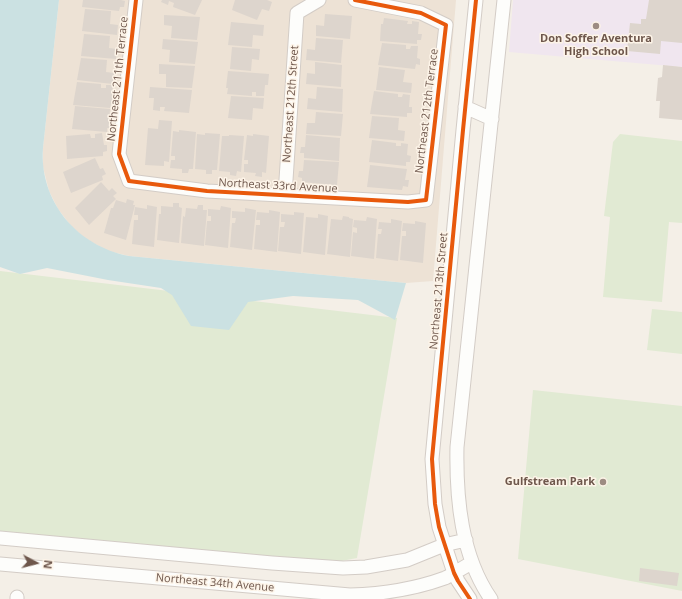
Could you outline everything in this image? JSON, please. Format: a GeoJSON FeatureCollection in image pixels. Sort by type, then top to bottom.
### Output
{"type":"FeatureCollection","features":[{"type":"Feature","properties":{"kind":"street","name":"Northeast 211th Terrace"},"geometry":{"type":"LineString","coordinates":[[129,181],[119,154],[136,0]]}},
{"type":"Feature","properties":{"kind":"street","name":"Northeast 212th Street"},"geometry":{"type":"LineString","coordinates":[[284,195],[297,12],[319,0]]}},
{"type":"Feature","properties":{"kind":"street","name":"Northeast 212th Terrace"},"geometry":{"type":"LineString","coordinates":[[355,0],[421,13],[446,25],[426,200]]}},
{"type":"Feature","properties":{"kind":"street","name":"Northeast 213th Street"},"geometry":{"type":"LineString","coordinates":[[470,599],[456,577],[444,545],[435,504],[432,459],[476,0]]}},
{"type":"Feature","properties":{"kind":"street"},"geometry":{"type":"LineString","coordinates":[[491,599],[483,587],[472,563],[460,510],[456,477],[457,447],[504,0]]}},
{"type":"Feature","properties":{"kind":"street"},"geometry":{"type":"LineString","coordinates":[[465,107],[492,119]]}},
{"type":"Feature","properties":{"kind":"street","name":"Northeast 33rd Avenue"},"geometry":{"type":"LineString","coordinates":[[129,181],[207,191],[408,202],[426,200]]}},
{"type":"Feature","properties":{"kind":"street"},"geometry":{"type":"LineString","coordinates":[[0,538],[272,563],[343,568],[366,567],[401,561],[420,556],[444,545],[466,540]]}},
{"type":"Feature","properties":{"kind":"street","name":"Northeast 34th Avenue"},"geometry":{"type":"LineString","coordinates":[[0,564],[350,595],[372,594],[414,587],[445,577],[456,577],[472,563]]}},
{"type":"Feature","properties":{"kind":"shaded area"},"geometry":{"type":"Polygon","coordinates":[[[0,0],[59,0],[43,148],[43,167],[47,186],[55,203],[65,218],[78,231],[93,242],[110,251],[129,256],[406,283],[395,320],[358,300],[293,296],[248,302],[229,330],[191,326],[172,295],[161,288],[108,280],[47,268],[20,274],[0,267],[0,0]]]}},
{"type":"Feature","properties":{"kind":"shaded area"},"geometry":{"type":"Polygon","coordinates":[[[59,0],[456,0],[433,281],[406,283],[129,256],[108,251],[84,238],[71,226],[58,209],[49,191],[43,167],[43,148],[59,0]]]}},
{"type":"Feature","properties":{"kind":"shaded area","name":"Don Soffer Aventura High School"},"geometry":{"type":"Polygon","coordinates":[[[513,0],[682,0],[682,67],[509,52],[513,0]]]}},
{"type":"Feature","properties":{"kind":"green space"},"geometry":{"type":"Polygon","coordinates":[[[620,134],[682,141],[682,223],[669,222],[662,302],[603,297],[610,217],[604,216],[613,142],[620,134]]]}},
{"type":"Feature","properties":{"kind":"green space"},"geometry":{"type":"Polygon","coordinates":[[[0,271],[397,318],[357,558],[315,566],[0,533],[0,271]]]}},
{"type":"Feature","properties":{"kind":"green space"},"geometry":{"type":"Polygon","coordinates":[[[652,309],[682,312],[682,354],[647,350],[652,309]]]}},
{"type":"Feature","properties":{"kind":"green space","name":"Gulfstream Park"},"geometry":{"type":"Polygon","coordinates":[[[533,390],[682,406],[682,591],[518,559],[533,390]]]}},
{"type":"Feature","properties":{"kind":"building"},"geometry":{"type":"Polygon","coordinates":[[[83,0],[125,1],[124,7],[120,7],[119,11],[82,7],[83,0]]]}},
{"type":"Feature","properties":{"kind":"building"},"geometry":{"type":"Polygon","coordinates":[[[162,0],[202,0],[195,15],[173,7],[174,3],[169,1],[168,5],[161,2],[162,0]]]}},
{"type":"Feature","properties":{"kind":"building"},"geometry":{"type":"Polygon","coordinates":[[[235,0],[267,0],[272,2],[269,11],[262,9],[257,20],[232,10],[235,0]]]}},
{"type":"Feature","properties":{"kind":"building"},"geometry":{"type":"Polygon","coordinates":[[[649,0],[682,0],[682,43],[661,41],[660,54],[627,51],[630,23],[641,24],[641,19],[646,19],[649,0]]]}},
{"type":"Feature","properties":{"kind":"building"},"geometry":{"type":"Polygon","coordinates":[[[85,9],[111,11],[110,24],[118,25],[117,35],[82,31],[85,9]]]}},
{"type":"Feature","properties":{"kind":"building"},"geometry":{"type":"Polygon","coordinates":[[[325,14],[352,16],[350,39],[316,36],[316,25],[324,26],[325,14]]]}},
{"type":"Feature","properties":{"kind":"building"},"geometry":{"type":"Polygon","coordinates":[[[164,15],[200,17],[197,40],[171,38],[172,26],[164,25],[164,15]]]}},
{"type":"Feature","properties":{"kind":"building"},"geometry":{"type":"Polygon","coordinates":[[[384,18],[408,21],[407,24],[412,24],[412,21],[419,22],[418,34],[422,34],[421,40],[417,40],[417,44],[380,41],[381,24],[383,24],[384,18]]]}},
{"type":"Feature","properties":{"kind":"building"},"geometry":{"type":"Polygon","coordinates":[[[231,22],[264,25],[263,36],[253,35],[252,47],[228,45],[231,22]]]}},
{"type":"Feature","properties":{"kind":"building"},"geometry":{"type":"Polygon","coordinates":[[[84,34],[110,36],[109,48],[117,49],[116,59],[81,56],[84,34]]]}},
{"type":"Feature","properties":{"kind":"building"},"geometry":{"type":"Polygon","coordinates":[[[316,38],[343,40],[341,63],[306,60],[307,49],[315,50],[316,38]]]}},
{"type":"Feature","properties":{"kind":"building"},"geometry":{"type":"Polygon","coordinates":[[[163,39],[198,42],[195,64],[169,62],[170,50],[162,49],[163,39]]]}},
{"type":"Feature","properties":{"kind":"building"},"geometry":{"type":"Polygon","coordinates":[[[382,43],[406,45],[406,49],[410,49],[411,46],[418,46],[417,58],[420,59],[420,65],[416,64],[415,69],[378,65],[382,43]]]}},
{"type":"Feature","properties":{"kind":"building"},"geometry":{"type":"Polygon","coordinates":[[[232,47],[260,49],[259,60],[252,59],[251,71],[230,69],[232,47]]]}},
{"type":"Feature","properties":{"kind":"building"},"geometry":{"type":"Polygon","coordinates":[[[81,58],[107,60],[106,72],[114,73],[113,84],[77,80],[81,58]]]}},
{"type":"Feature","properties":{"kind":"building"},"geometry":{"type":"Polygon","coordinates":[[[315,62],[342,65],[341,87],[306,84],[307,73],[315,74],[315,62]]]}},
{"type":"Feature","properties":{"kind":"building"},"geometry":{"type":"Polygon","coordinates":[[[159,64],[195,66],[192,88],[166,87],[166,74],[159,74],[159,64]]]}},
{"type":"Feature","properties":{"kind":"building"},"geometry":{"type":"Polygon","coordinates":[[[663,65],[682,67],[682,120],[659,118],[660,101],[656,101],[658,78],[662,77],[663,65]]]}},
{"type":"Feature","properties":{"kind":"building"},"geometry":{"type":"Polygon","coordinates":[[[379,67],[405,70],[403,82],[412,83],[411,93],[376,90],[379,67]]]}},
{"type":"Feature","properties":{"kind":"building"},"geometry":{"type":"Polygon","coordinates":[[[228,71],[269,74],[268,85],[265,85],[264,96],[256,96],[256,92],[252,92],[252,96],[227,94],[228,88],[226,88],[228,71]]]}},
{"type":"Feature","properties":{"kind":"building"},"geometry":{"type":"Polygon","coordinates":[[[77,82],[101,84],[101,88],[106,88],[106,85],[113,85],[112,97],[116,98],[115,104],[111,104],[110,108],[73,105],[77,82]]]}},
{"type":"Feature","properties":{"kind":"building"},"geometry":{"type":"Polygon","coordinates":[[[150,87],[192,90],[189,113],[164,111],[165,107],[160,107],[160,111],[153,110],[154,98],[149,98],[150,87]]]}},
{"type":"Feature","properties":{"kind":"building"},"geometry":{"type":"Polygon","coordinates":[[[317,87],[343,89],[342,112],[307,109],[308,98],[316,99],[317,87]]]}},
{"type":"Feature","properties":{"kind":"building"},"geometry":{"type":"Polygon","coordinates":[[[374,91],[398,94],[398,97],[402,97],[403,94],[410,95],[409,107],[412,107],[412,113],[407,113],[407,117],[370,114],[374,91]]]}},
{"type":"Feature","properties":{"kind":"building"},"geometry":{"type":"Polygon","coordinates":[[[231,96],[264,98],[263,109],[253,108],[252,120],[228,118],[231,96]]]}},
{"type":"Feature","properties":{"kind":"building"},"geometry":{"type":"Polygon","coordinates":[[[75,106],[110,109],[109,122],[113,122],[112,129],[107,128],[107,132],[72,129],[75,106]]]}},
{"type":"Feature","properties":{"kind":"building"},"geometry":{"type":"Polygon","coordinates":[[[316,112],[343,114],[341,136],[306,134],[307,123],[315,123],[316,112]]]}},
{"type":"Feature","properties":{"kind":"building"},"geometry":{"type":"Polygon","coordinates":[[[372,116],[399,118],[398,130],[405,131],[404,141],[369,138],[372,116]]]}},
{"type":"Feature","properties":{"kind":"building"},"geometry":{"type":"Polygon","coordinates":[[[159,120],[172,121],[169,162],[164,161],[164,166],[145,165],[148,128],[158,129],[159,120]]]}},
{"type":"Feature","properties":{"kind":"building"},"geometry":{"type":"Polygon","coordinates":[[[179,130],[196,132],[193,169],[189,169],[188,173],[182,173],[182,169],[170,168],[171,160],[175,160],[175,156],[171,156],[173,131],[179,132],[179,130]]]}},
{"type":"Feature","properties":{"kind":"building"},"geometry":{"type":"Polygon","coordinates":[[[102,133],[104,145],[107,145],[107,151],[103,152],[103,156],[67,159],[66,136],[90,134],[91,138],[95,138],[95,134],[102,133]]]}},
{"type":"Feature","properties":{"kind":"building"},"geometry":{"type":"Polygon","coordinates":[[[205,133],[220,134],[217,170],[212,170],[212,174],[206,174],[206,170],[195,169],[197,134],[205,135],[205,133]]]}},
{"type":"Feature","properties":{"kind":"building"},"geometry":{"type":"Polygon","coordinates":[[[253,134],[269,136],[266,173],[262,172],[262,177],[255,176],[256,173],[244,172],[244,164],[248,164],[248,160],[244,160],[247,135],[253,136],[253,134]]]}},
{"type":"Feature","properties":{"kind":"building"},"geometry":{"type":"Polygon","coordinates":[[[306,135],[340,138],[339,161],[304,158],[304,153],[300,153],[301,147],[305,147],[306,135]]]}},
{"type":"Feature","properties":{"kind":"building"},"geometry":{"type":"Polygon","coordinates":[[[222,136],[244,136],[241,172],[237,171],[236,176],[230,175],[230,172],[219,171],[222,136]]]}},
{"type":"Feature","properties":{"kind":"building"},"geometry":{"type":"Polygon","coordinates":[[[372,140],[396,143],[396,146],[401,146],[401,143],[408,144],[407,155],[411,156],[410,162],[406,162],[406,166],[369,162],[372,140]]]}},
{"type":"Feature","properties":{"kind":"building"},"geometry":{"type":"Polygon","coordinates":[[[95,158],[100,169],[103,168],[106,174],[102,176],[103,180],[71,193],[63,172],[95,158]]]}},
{"type":"Feature","properties":{"kind":"building"},"geometry":{"type":"Polygon","coordinates":[[[304,160],[339,162],[337,185],[302,182],[302,178],[298,177],[299,171],[303,171],[304,160]]]}},
{"type":"Feature","properties":{"kind":"building"},"geometry":{"type":"Polygon","coordinates":[[[370,165],[407,169],[405,180],[409,180],[408,187],[403,186],[402,190],[367,187],[370,165]]]}},
{"type":"Feature","properties":{"kind":"building"},"geometry":{"type":"Polygon","coordinates":[[[101,182],[109,191],[112,188],[117,193],[113,196],[116,199],[89,225],[75,208],[101,182]]]}},
{"type":"Feature","properties":{"kind":"building"},"geometry":{"type":"Polygon","coordinates":[[[127,199],[134,201],[133,205],[135,205],[126,240],[104,233],[111,208],[113,208],[116,200],[126,203],[127,199]]]}},
{"type":"Feature","properties":{"kind":"building"},"geometry":{"type":"Polygon","coordinates":[[[173,203],[179,203],[179,207],[182,208],[179,243],[157,240],[161,206],[173,207],[173,203]]]}},
{"type":"Feature","properties":{"kind":"building"},"geometry":{"type":"Polygon","coordinates":[[[147,205],[157,207],[154,247],[132,244],[134,220],[138,220],[138,215],[134,215],[135,207],[147,209],[147,205]]]}},
{"type":"Feature","properties":{"kind":"building"},"geometry":{"type":"Polygon","coordinates":[[[198,205],[203,205],[203,210],[207,210],[204,246],[181,243],[183,216],[185,217],[186,208],[197,209],[198,205]]]}},
{"type":"Feature","properties":{"kind":"building"},"geometry":{"type":"Polygon","coordinates":[[[221,206],[231,208],[228,248],[205,245],[207,221],[211,221],[211,216],[208,216],[208,209],[220,210],[221,206]]]}},
{"type":"Feature","properties":{"kind":"building"},"geometry":{"type":"Polygon","coordinates":[[[245,208],[256,210],[252,250],[230,247],[232,223],[235,223],[236,218],[232,218],[232,211],[245,212],[245,208]]]}},
{"type":"Feature","properties":{"kind":"building"},"geometry":{"type":"Polygon","coordinates":[[[269,210],[280,212],[277,252],[254,249],[256,225],[260,225],[260,220],[256,220],[257,212],[269,213],[269,210]]]}},
{"type":"Feature","properties":{"kind":"building"},"geometry":{"type":"Polygon","coordinates":[[[294,212],[304,213],[301,254],[278,251],[280,227],[284,227],[285,222],[281,222],[281,214],[294,215],[294,212]]]}},
{"type":"Feature","properties":{"kind":"building"},"geometry":{"type":"Polygon","coordinates":[[[318,214],[328,216],[325,255],[303,252],[306,217],[318,218],[318,214]]]}},
{"type":"Feature","properties":{"kind":"building"},"geometry":{"type":"Polygon","coordinates":[[[343,216],[353,219],[350,257],[327,254],[331,219],[342,220],[343,216]]]}},
{"type":"Feature","properties":{"kind":"building"},"geometry":{"type":"Polygon","coordinates":[[[367,217],[377,219],[374,259],[351,256],[353,232],[357,233],[357,228],[353,227],[354,220],[366,221],[367,217]]]}},
{"type":"Feature","properties":{"kind":"building"},"geometry":{"type":"Polygon","coordinates":[[[391,219],[402,221],[398,261],[376,258],[378,234],[381,234],[382,229],[378,229],[379,222],[391,223],[391,219]]]}},
{"type":"Feature","properties":{"kind":"building"},"geometry":{"type":"Polygon","coordinates":[[[415,221],[426,223],[423,263],[400,260],[402,236],[406,236],[406,231],[402,231],[403,223],[415,224],[415,221]]]}},
{"type":"Feature","properties":{"kind":"building"},"geometry":{"type":"Polygon","coordinates":[[[640,568],[679,573],[677,586],[639,581],[640,568]]]}},
{"type":"Feature","properties":{"kind":"cycle path"},"geometry":{"type":"LineString","coordinates":[[136,0],[119,154],[129,181],[207,191],[408,202],[426,200],[446,25],[421,13],[355,0]]}},
{"type":"Feature","properties":{"kind":"cycle path"},"geometry":{"type":"LineString","coordinates":[[470,599],[454,573],[439,527],[435,504],[432,459],[476,0]]}},
{"type":"Feature","properties":{"kind":"place","name":"Don Soffer Aventura High School"},"geometry":{"type":"Point","coordinates":[596,26]}},
{"type":"Feature","properties":{"kind":"place","name":"Gulfstream Park"},"geometry":{"type":"Point","coordinates":[603,482]}}]}
